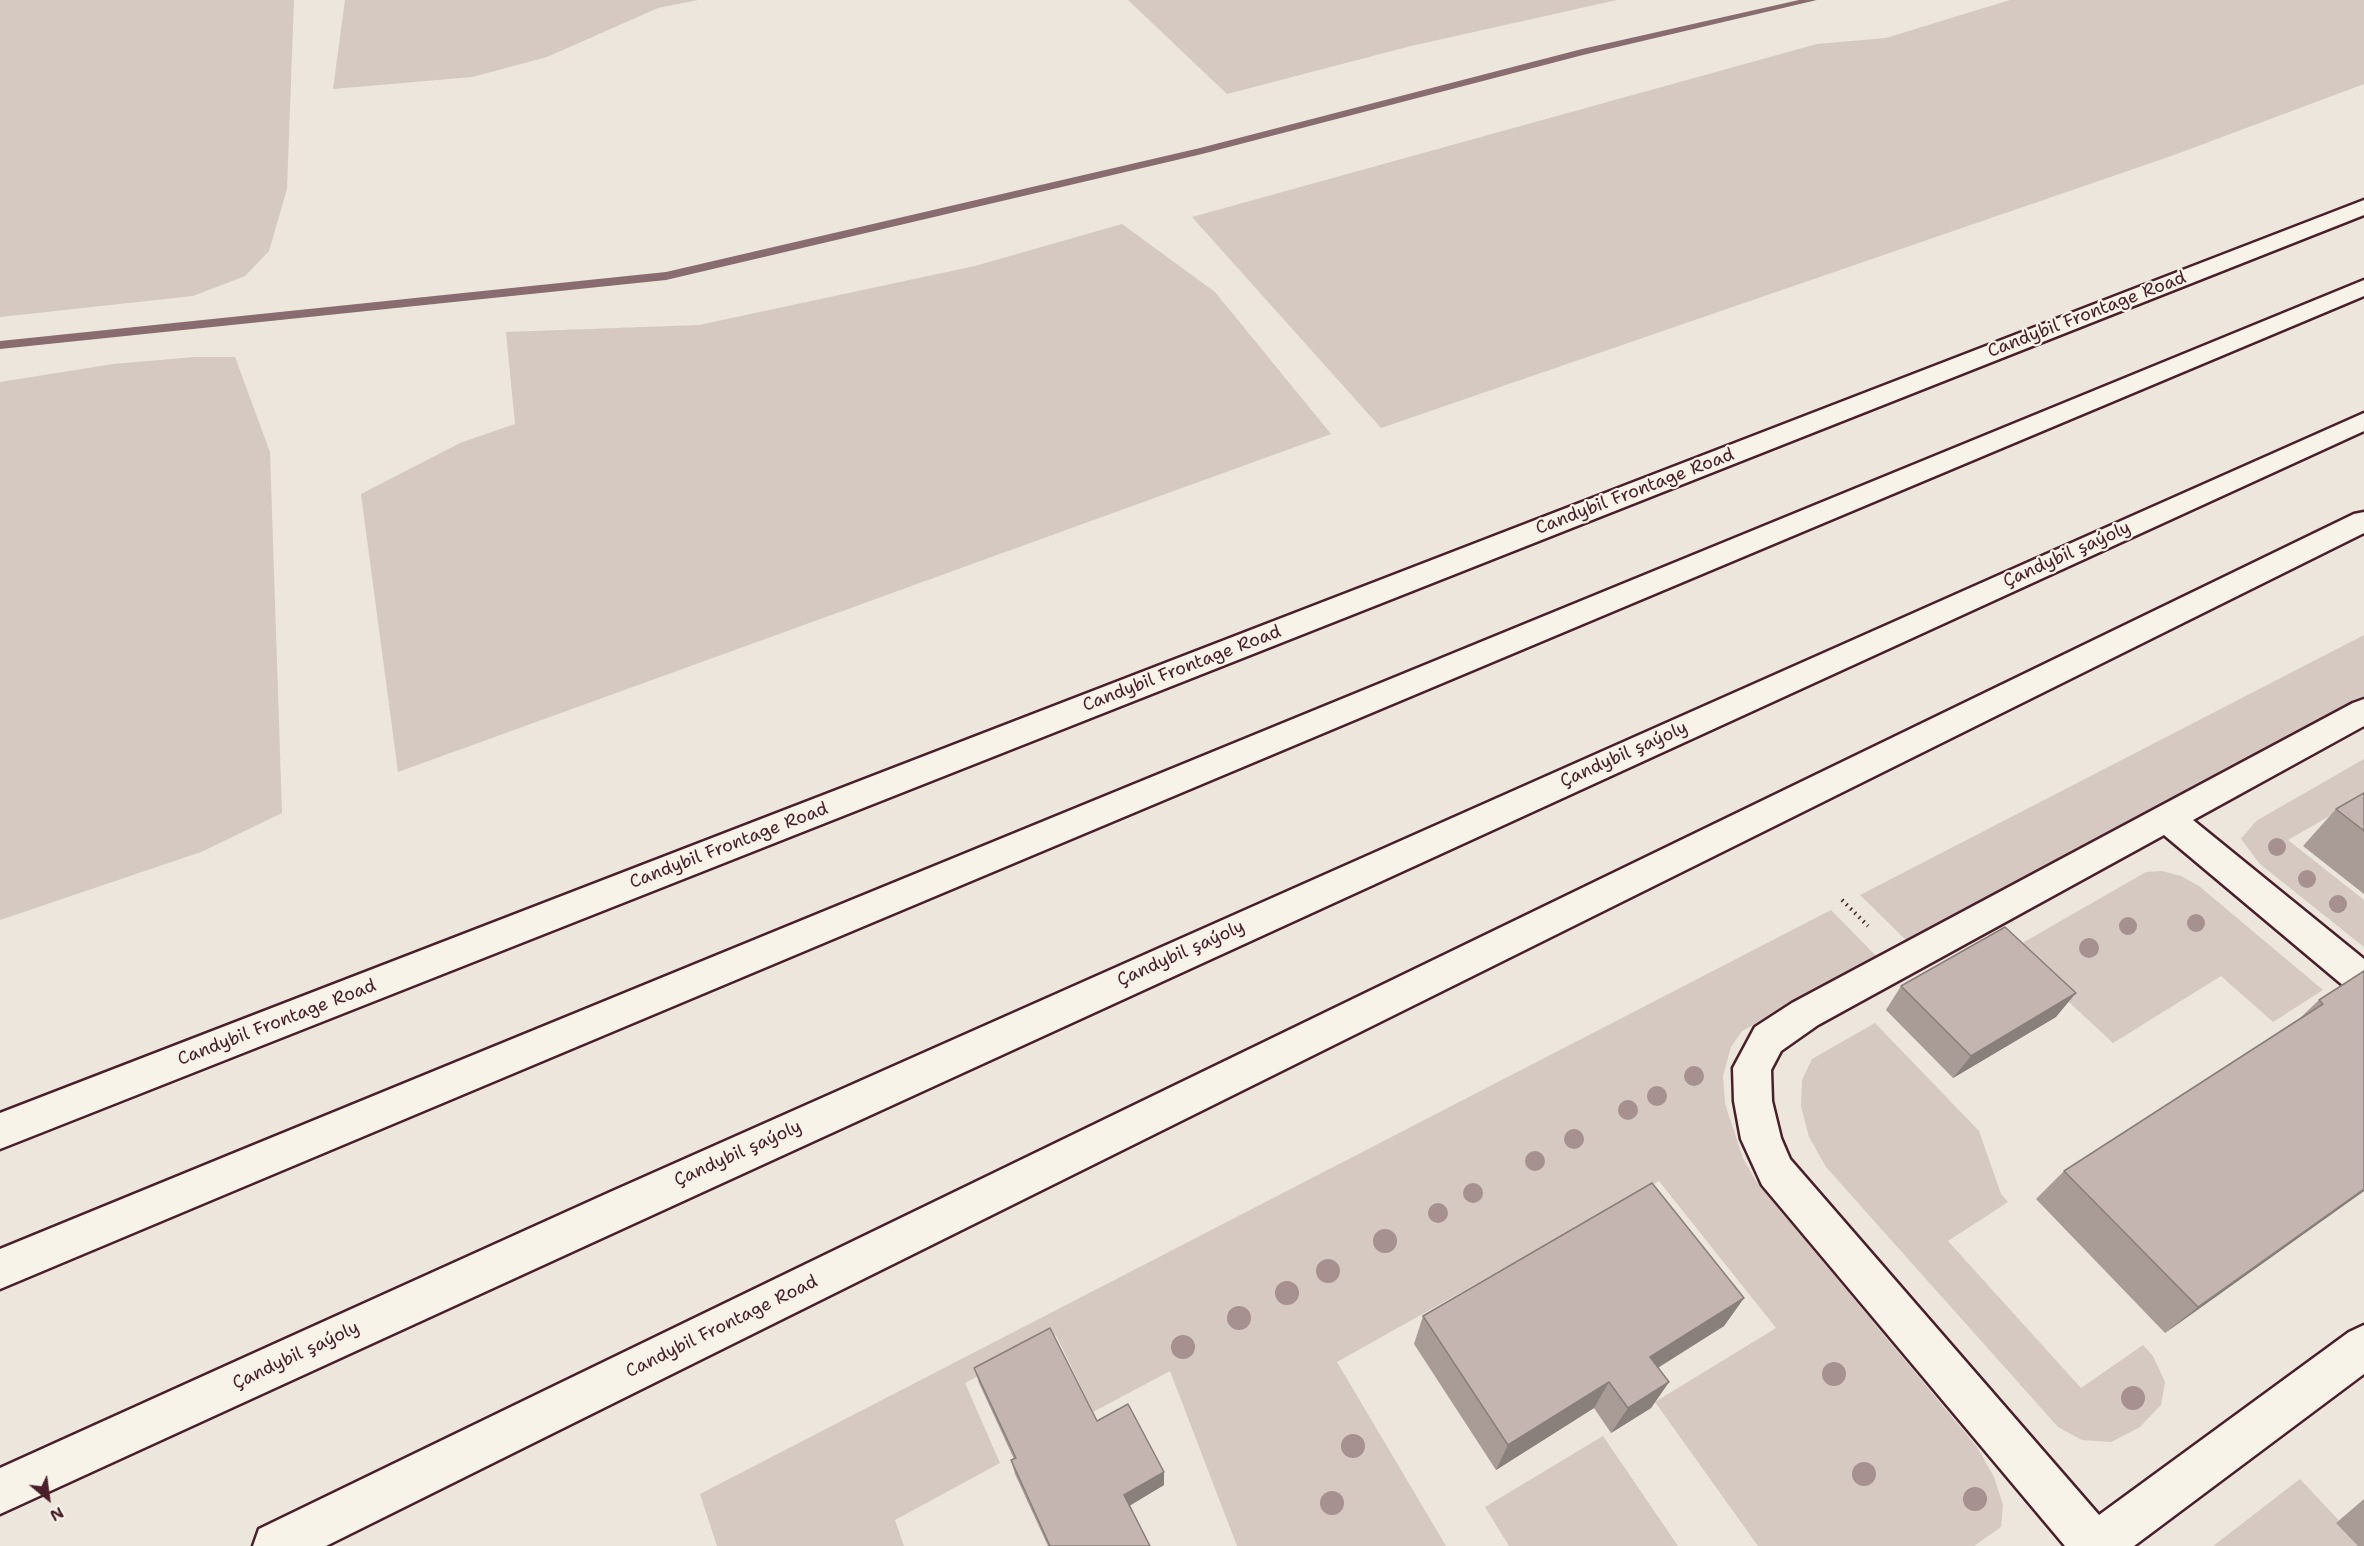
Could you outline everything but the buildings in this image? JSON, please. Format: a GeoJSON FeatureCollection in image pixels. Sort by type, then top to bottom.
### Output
{"type":"FeatureCollection","features":[{"type":"Feature","properties":{"kind":"main road","name":"Candybil Frontage Road"},"geometry":{"type":"LineString","coordinates":[[0,1131],[2364,207]]}},
{"type":"Feature","properties":{"kind":"main road"},"geometry":{"type":"LineString","coordinates":[[0,1269],[2364,287]]}},
{"type":"Feature","properties":{"kind":"main road","name":"Çandybil şaýoly"},"geometry":{"type":"LineString","coordinates":[[0,1491],[632,1202],[2364,421]]}},
{"type":"Feature","properties":{"kind":"main road","name":"Candybil Frontage Road"},"geometry":{"type":"LineString","coordinates":[[276,1546],[2364,521]]}},
{"type":"Feature","properties":{"kind":"main road"},"geometry":{"type":"LineString","coordinates":[[2364,711],[1804,1014],[1768,1039],[1752,1068],[1753,1101],[1761,1139],[1776,1172],[2096,1546],[2364,1347]]}},
{"type":"Feature","properties":{"kind":"main road"},"geometry":{"type":"LineString","coordinates":[[2167,818],[2364,981]]}},
{"type":"Feature","properties":{"kind":"shaded area"},"geometry":{"type":"Polygon","coordinates":[[[0,0],[294,0],[287,189],[269,251],[245,276],[193,296],[0,317],[0,0]]]}},
{"type":"Feature","properties":{"kind":"shaded area"},"geometry":{"type":"Polygon","coordinates":[[[345,0],[698,0],[658,8],[547,57],[472,77],[333,89],[345,0]]]}},
{"type":"Feature","properties":{"kind":"shaded area"},"geometry":{"type":"Polygon","coordinates":[[[1128,0],[1617,0],[1411,46],[1227,94],[1128,0]]]}},
{"type":"Feature","properties":{"kind":"shaded area"},"geometry":{"type":"Polygon","coordinates":[[[2010,0],[2364,0],[2364,84],[2174,155],[1381,428],[1192,217],[1817,44],[1886,38],[2010,0]]]}},
{"type":"Feature","properties":{"kind":"shaded area"},"geometry":{"type":"Polygon","coordinates":[[[1122,224],[1215,292],[1331,434],[398,772],[361,494],[460,443],[515,424],[506,332],[699,325],[975,266],[1122,224]]]}},
{"type":"Feature","properties":{"kind":"shaded area"},"geometry":{"type":"Polygon","coordinates":[[[195,357],[235,357],[270,452],[282,813],[201,852],[0,920],[0,382],[113,364],[195,357]]]}},
{"type":"Feature","properties":{"kind":"shaded area"},"geometry":{"type":"Polygon","coordinates":[[[2364,635],[2364,696],[1908,942],[1860,895],[2364,635]]]}},
{"type":"Feature","properties":{"kind":"shaded area"},"geometry":{"type":"Polygon","coordinates":[[[2364,759],[2364,796],[2288,840],[2364,900],[2364,947],[2260,864],[2241,839],[2256,821],[2364,759]]]}},
{"type":"Feature","properties":{"kind":"shaded area"},"geometry":{"type":"Polygon","coordinates":[[[2162,871],[2181,876],[2199,886],[2323,990],[2273,1022],[2221,976],[2113,1043],[2012,949],[2146,872],[2162,871]]]}},
{"type":"Feature","properties":{"kind":"shaded area"},"geometry":{"type":"Polygon","coordinates":[[[1831,910],[1878,958],[1742,1031],[1731,1047],[1723,1076],[1725,1104],[1743,1158],[1756,1181],[1977,1447],[1994,1477],[2003,1505],[2001,1527],[1974,1546],[1758,1546],[1655,1402],[1776,1328],[1659,1181],[1337,1362],[1446,1546],[1237,1546],[1170,1371],[1093,1412],[1056,1335],[965,1383],[1000,1463],[895,1520],[904,1546],[717,1546],[700,1494],[1831,910]]]}},
{"type":"Feature","properties":{"kind":"shaded area"},"geometry":{"type":"Polygon","coordinates":[[[1875,1023],[1979,1131],[2001,1194],[2008,1202],[1948,1241],[2081,1388],[2143,1345],[2153,1356],[2165,1382],[2161,1405],[2140,1427],[2111,1442],[2082,1440],[2058,1427],[1826,1167],[1809,1137],[1801,1106],[1802,1080],[1812,1059],[1875,1023]]]}},
{"type":"Feature","properties":{"kind":"shaded area"},"geometry":{"type":"Polygon","coordinates":[[[1603,1436],[1678,1546],[1509,1546],[1485,1507],[1603,1436]]]}},
{"type":"Feature","properties":{"kind":"shaded area"},"geometry":{"type":"Polygon","coordinates":[[[2300,1479],[2363,1546],[2213,1546],[2300,1479]]]}},
{"type":"Feature","properties":{"kind":"waterway"},"geometry":{"type":"LineString","coordinates":[[0,345],[666,276],[1202,151],[1582,52],[1812,0]]}}]}
